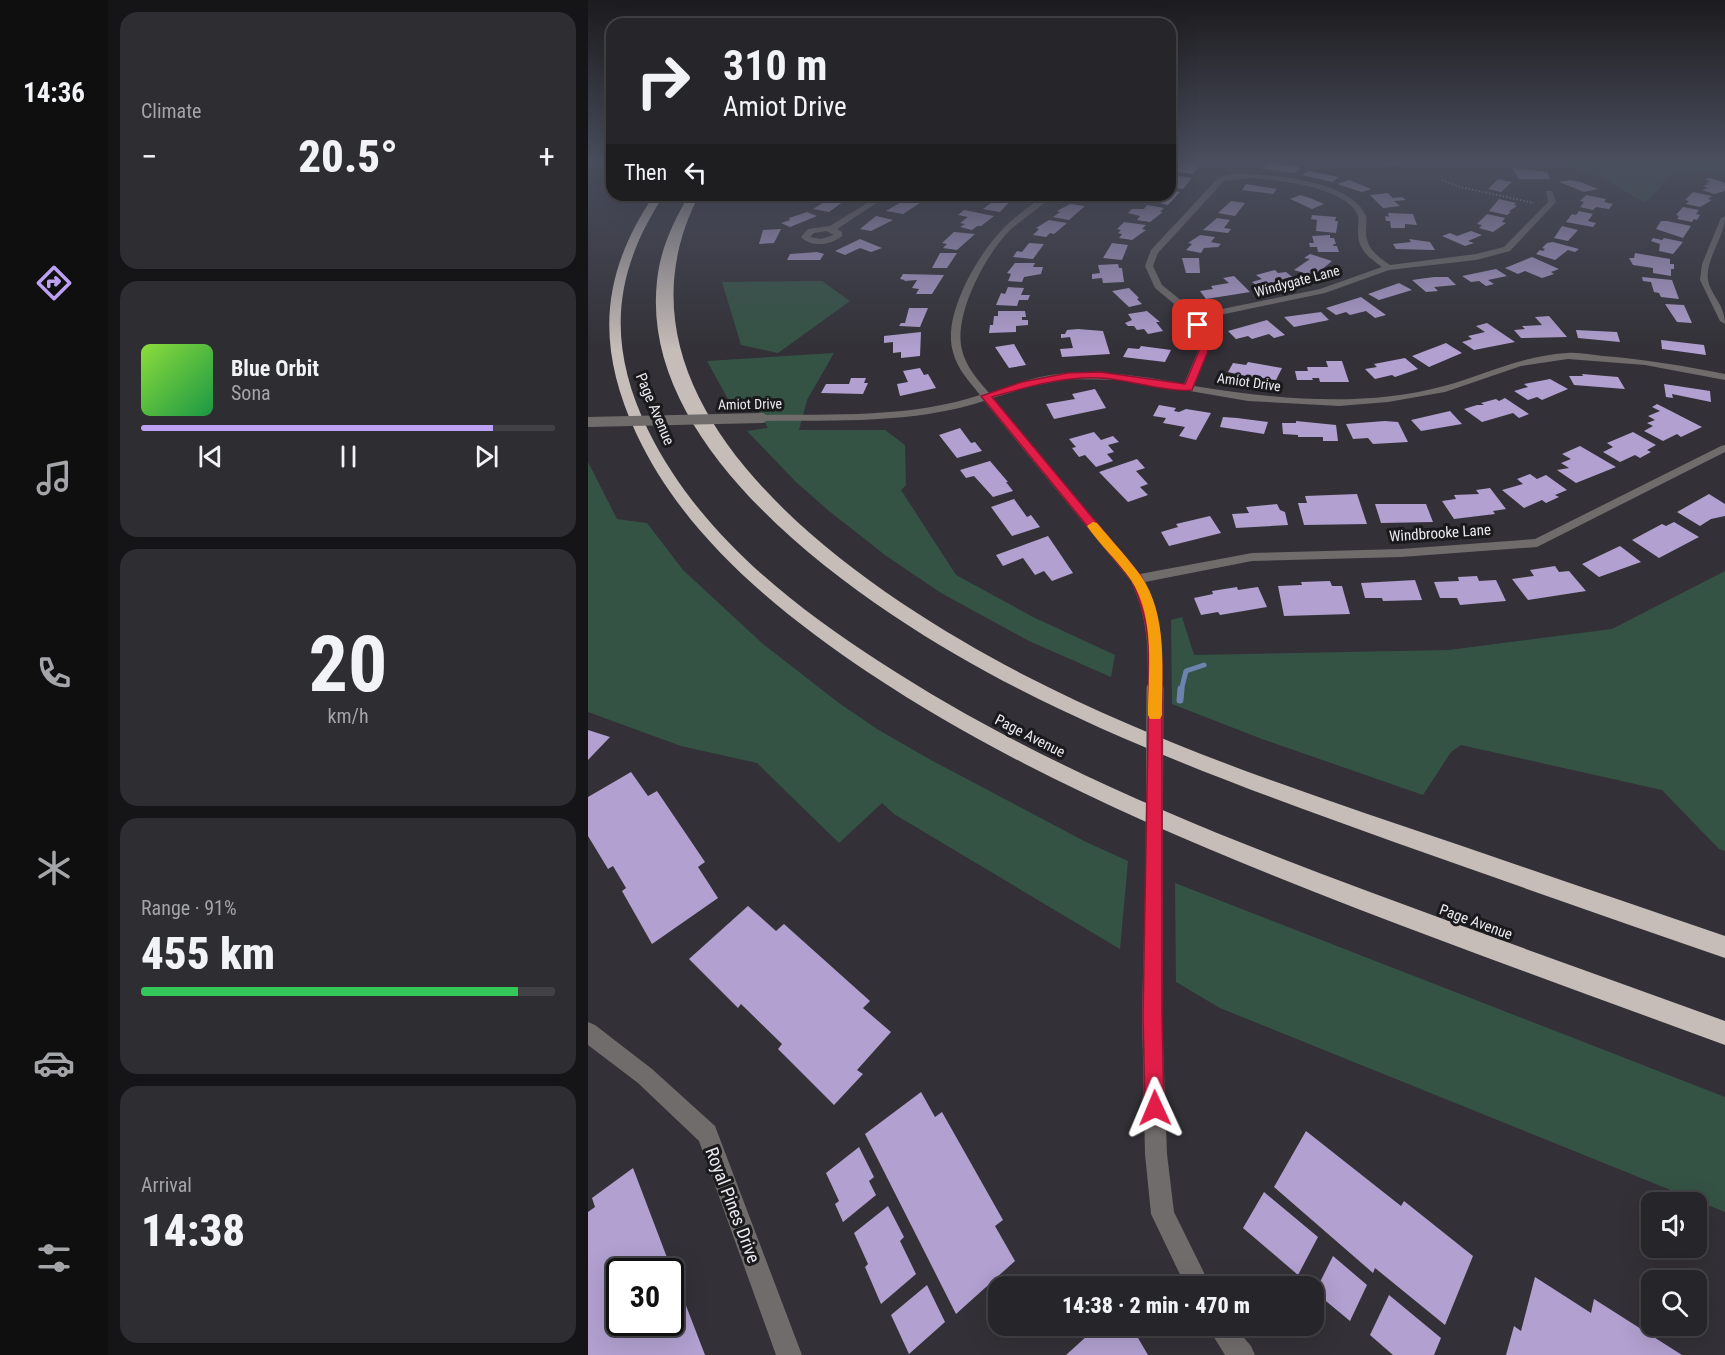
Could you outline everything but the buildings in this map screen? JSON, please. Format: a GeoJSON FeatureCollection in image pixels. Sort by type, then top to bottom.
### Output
{"type":"FeatureCollection","features":[{"type":"Feature","properties":{"kind":"highway","name":"Page Avenue"},"geometry":{"type":"LineString","coordinates":[[641,223],[632,238],[619,274],[615,296],[614,341],[624,390],[645,441],[684,501],[710,532],[779,598],[896,683],[1009,747],[1102,793],[1181,828],[1342,892],[1725,1033]]}},
{"type":"Feature","properties":{"kind":"highway"},"geometry":{"type":"LineString","coordinates":[[679,223],[671,239],[662,275],[660,295],[664,338],[689,406],[708,436],[750,488],[779,518],[848,575],[890,604],[993,666],[1119,727],[1357,820],[1725,946]]}},
{"type":"Feature","properties":{"kind":"street"},"geometry":{"type":"LineString","coordinates":[[832,229],[841,223]]}},
{"type":"Feature","properties":{"kind":"street"},"geometry":{"type":"LineString","coordinates":[[1014,223],[988,252],[961,310],[955,329],[956,348],[967,371],[986,396],[1137,579],[1150,609],[1155,646],[1152,1015],[1156,1154],[1164,1214],[1194,1276]]}},
{"type":"Feature","properties":{"kind":"street"},"geometry":{"type":"LineString","coordinates":[[1181,223],[1154,252],[1149,266],[1158,286],[1196,318],[1203,351],[1188,388]]}},
{"type":"Feature","properties":{"kind":"street"},"geometry":{"type":"LineString","coordinates":[[1362,223],[1360,239],[1365,251],[1388,268]]}},
{"type":"Feature","properties":{"kind":"street","name":"Windygate Lane"},"geometry":{"type":"LineString","coordinates":[[1196,318],[1322,291],[1388,268],[1476,257],[1507,249],[1532,223]]}},
{"type":"Feature","properties":{"kind":"street"},"geometry":{"type":"LineString","coordinates":[[1723,223],[1706,264],[1704,280],[1725,321]]}},
{"type":"Feature","properties":{"kind":"street","name":"Amiot Drive"},"geometry":{"type":"LineString","coordinates":[[588,422],[916,413],[964,404],[1026,384],[1068,376],[1100,375],[1248,398],[1295,403],[1339,403],[1389,399],[1445,389],[1519,363],[1568,356],[1645,362],[1725,377]]}},
{"type":"Feature","properties":{"kind":"street","name":"Windbrooke Lane"},"geometry":{"type":"LineString","coordinates":[[1137,579],[1252,557],[1401,553],[1537,543],[1725,448]]}},
{"type":"Feature","properties":{"kind":"street","name":"Royal Pines Drive"},"geometry":{"type":"LineString","coordinates":[[588,1032],[645,1076],[707,1134],[789,1355]]}},
{"type":"Feature","properties":{"kind":"street"},"geometry":{"type":"LineString","coordinates":[[1226,1336],[1242,1355]]}},
{"type":"Feature","properties":{"kind":"green space"},"geometry":{"type":"Polygon","coordinates":[[[822,281],[850,301],[778,353],[741,345],[722,282],[822,281]]]}},
{"type":"Feature","properties":{"kind":"green space"},"geometry":{"type":"Polygon","coordinates":[[[834,353],[807,400],[799,430],[885,430],[905,445],[906,485],[901,490],[956,575],[1033,617],[1115,655],[1111,677],[1029,641],[941,593],[885,555],[796,482],[747,431],[768,428],[756,407],[733,408],[707,361],[834,353]]]}},
{"type":"Feature","properties":{"kind":"green space"},"geometry":{"type":"Polygon","coordinates":[[[588,462],[617,519],[647,523],[683,570],[763,644],[839,703],[877,729],[929,759],[1086,842],[1128,861],[1120,949],[894,814],[882,803],[839,843],[757,763],[681,746],[588,712],[588,462]]]}},
{"type":"Feature","properties":{"kind":"green space"},"geometry":{"type":"Polygon","coordinates":[[[1725,571],[1725,851],[1719,849],[1662,790],[1461,745],[1451,752],[1423,795],[1262,739],[1172,704],[1171,620],[1182,617],[1194,655],[1449,650],[1612,629],[1725,571]]]}},
{"type":"Feature","properties":{"kind":"green space"},"geometry":{"type":"Polygon","coordinates":[[[1175,883],[1725,1097],[1725,1212],[1707,1205],[1707,1192],[1675,1192],[1220,1008],[1176,982],[1175,883]]]}},
{"type":"Feature","properties":{"kind":"waterway"},"geometry":{"type":"LineString","coordinates":[[1181,691],[1186,671],[1204,665]]}},
{"type":"Feature","properties":{"kind":"waterway"},"geometry":{"type":"LineString","coordinates":[[1180,700],[1181,689]]}},
{"type":"Feature","properties":{"kind":"slow traffic"},"geometry":{"type":"LineString","coordinates":[[1093,526],[1137,579],[1150,609],[1155,646],[1155,715]]}},
{"type":"Feature","properties":{"kind":"route"},"geometry":{"type":"LineString","coordinates":[[1155,1108],[1152,1015],[1155,646],[1150,609],[1137,579],[986,396],[1026,384],[1068,376],[1126,377],[1188,388],[1203,351],[1198,325]]}}]}
